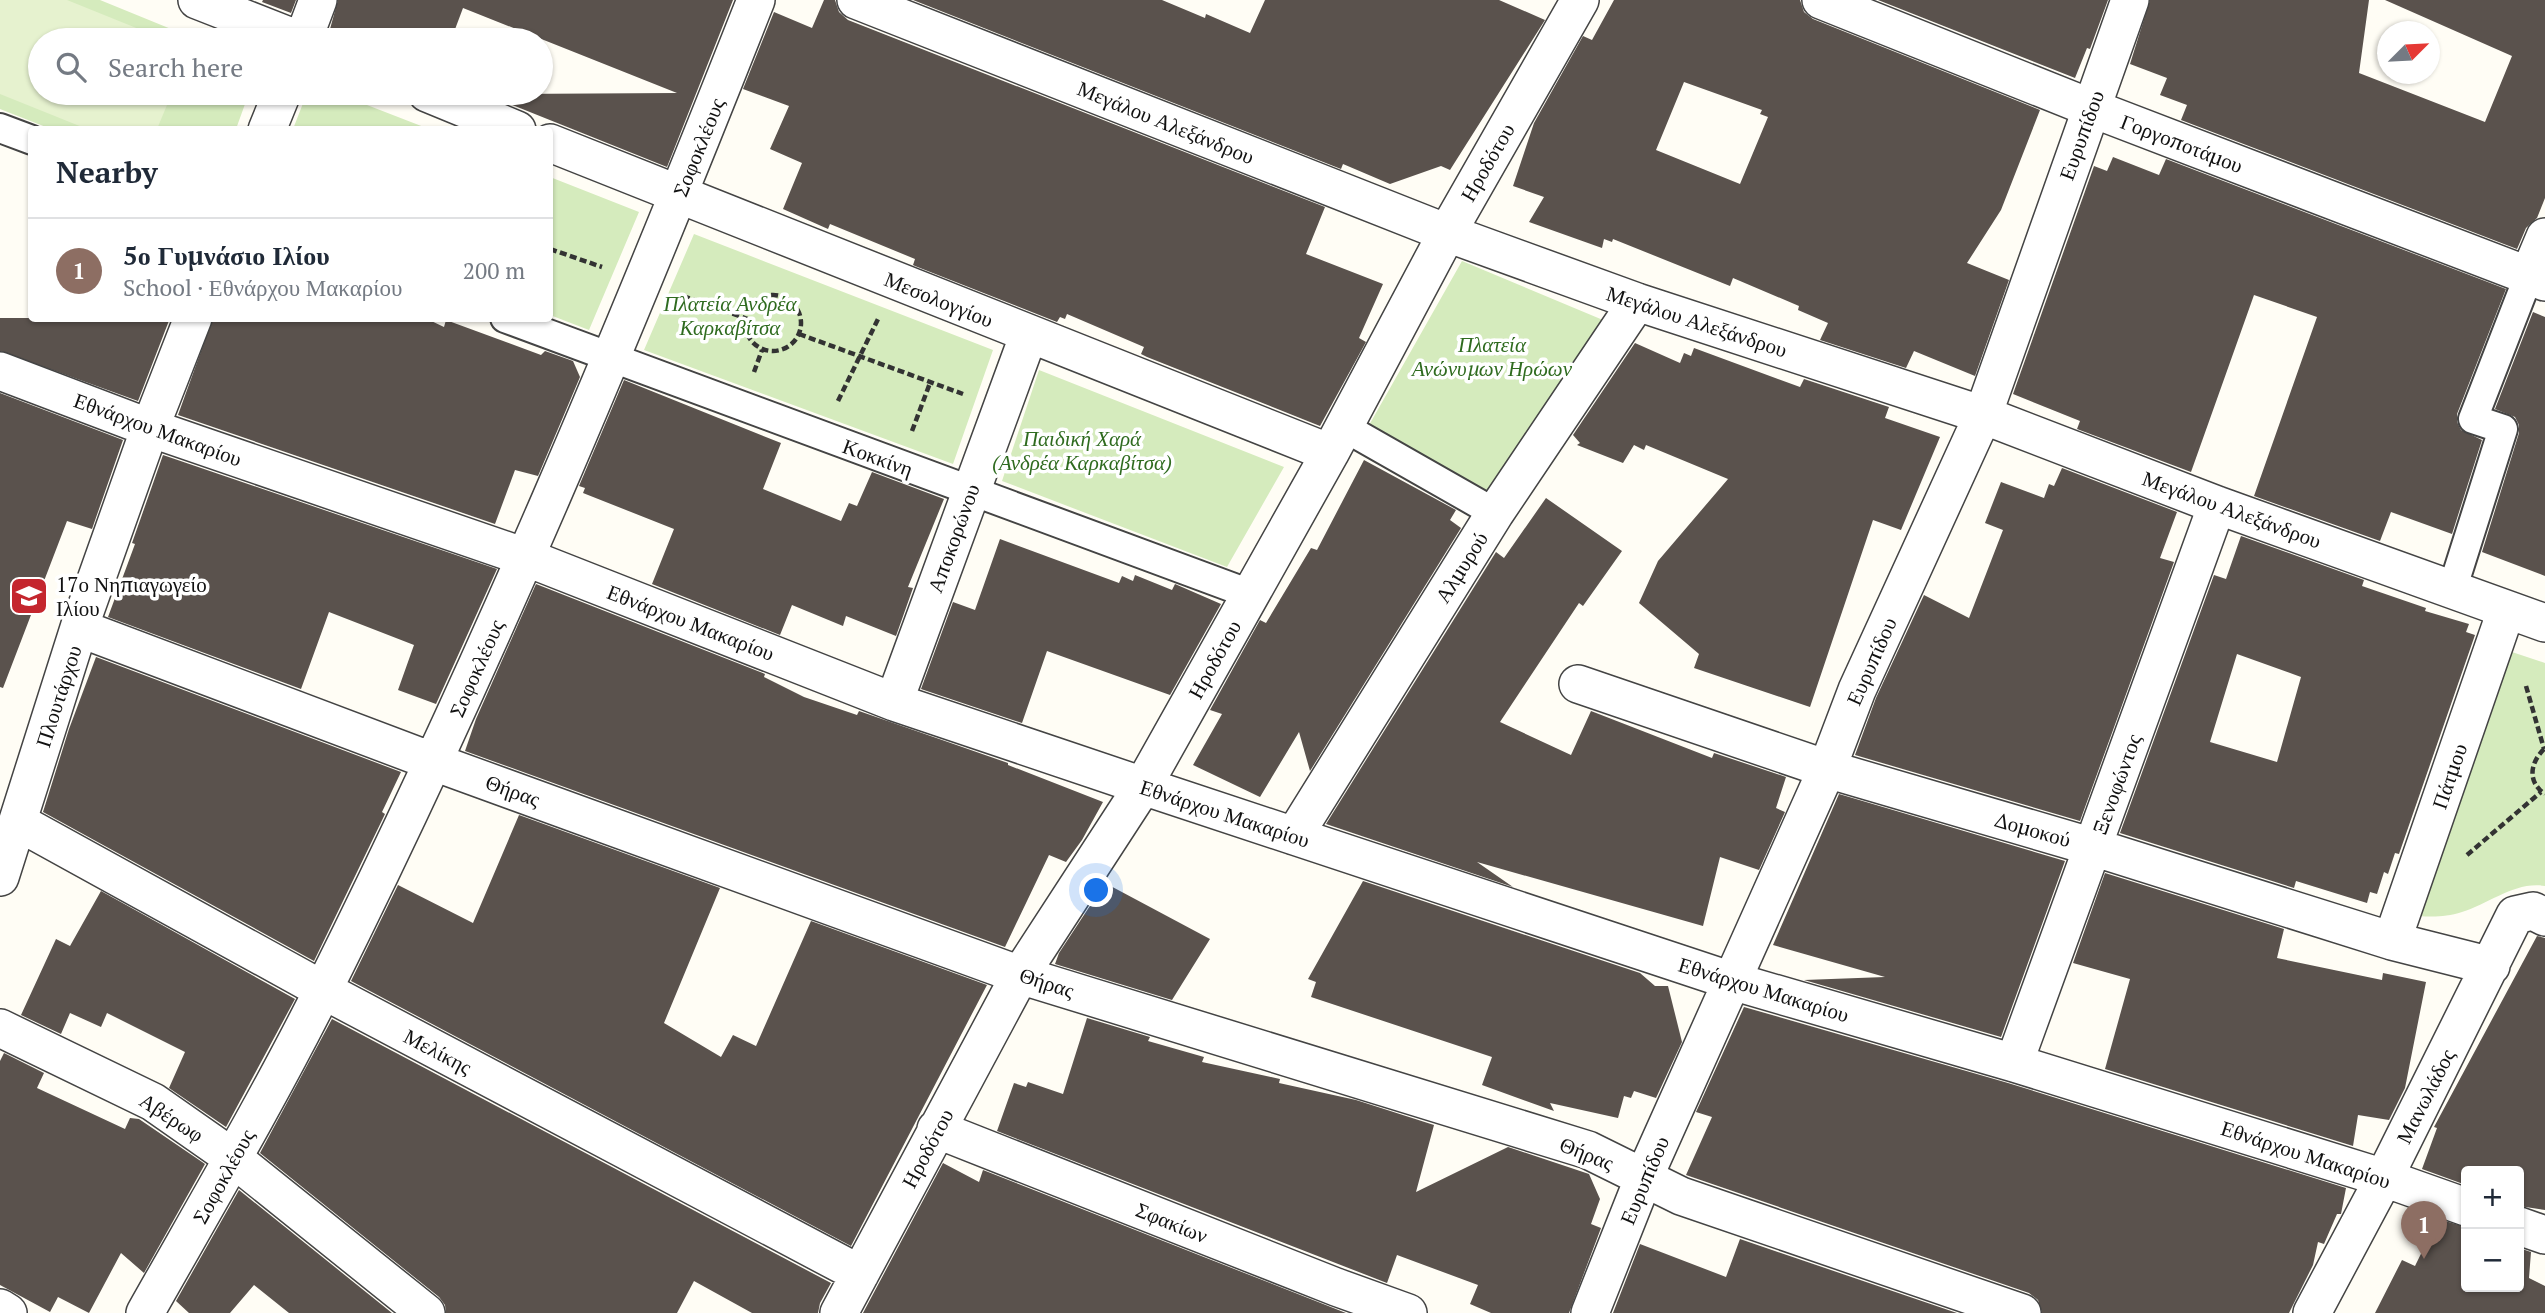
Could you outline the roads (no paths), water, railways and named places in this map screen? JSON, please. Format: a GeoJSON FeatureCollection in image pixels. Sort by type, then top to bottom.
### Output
{"type":"FeatureCollection","features":[{"type":"Feature","properties":{"kind":"street"},"geometry":{"type":"LineString","coordinates":[[197,0],[270,28]]}},
{"type":"Feature","properties":{"kind":"street"},"geometry":{"type":"LineString","coordinates":[[306,28],[318,0]]}},
{"type":"Feature","properties":{"kind":"street","name":"Σοφοκλέους"},"geometry":{"type":"LineString","coordinates":[[145,1313],[233,1158],[323,990],[434,762],[679,196],[756,0]]}},
{"type":"Feature","properties":{"kind":"street","name":"Μεγάλου Αλεξάνδρου"},"geometry":{"type":"LineString","coordinates":[[856,0],[1447,233],[1637,302],[1983,415],[2217,505],[2545,624]]}},
{"type":"Feature","properties":{"kind":"street","name":"Ηροδότου"},"geometry":{"type":"LineString","coordinates":[[839,1313],[1020,975],[1143,786],[1337,440],[1447,233],[1580,0]]}},
{"type":"Feature","properties":{"kind":"street","name":"Γοργοποτάμου"},"geometry":{"type":"LineString","coordinates":[[1821,0],[2091,108],[2537,279]]}},
{"type":"Feature","properties":{"kind":"street","name":"Ευρυπίδου"},"geometry":{"type":"LineString","coordinates":[[1590,1313],[1643,1177],[1827,769],[1857,690],[1983,415],[2130,0]]}},
{"type":"Feature","properties":{"kind":"street"},"geometry":{"type":"LineString","coordinates":[[269,126],[277,105]]}},
{"type":"Feature","properties":{"kind":"street"},"geometry":{"type":"LineString","coordinates":[[457,105],[507,126]]}},
{"type":"Feature","properties":{"kind":"street"},"geometry":{"type":"LineString","coordinates":[[0,128],[28,139]]}},
{"type":"Feature","properties":{"kind":"street","name":"Μεσολογγίου"},"geometry":{"type":"LineString","coordinates":[[553,144],[1029,334],[1337,440]]}},
{"type":"Feature","properties":{"kind":"street"},"geometry":{"type":"LineString","coordinates":[[2452,590],[2503,429],[2473,419],[2537,279],[2545,237]]}},
{"type":"Feature","properties":{"kind":"street","name":"Αλμυρού"},"geometry":{"type":"LineString","coordinates":[[1294,836],[1495,513],[1637,302]]}},
{"type":"Feature","properties":{"kind":"street","name":"Πλουτάρχου"},"geometry":{"type":"LineString","coordinates":[[0,877],[79,628],[150,428],[191,322]]}},
{"type":"Feature","properties":{"kind":"street","name":"Κοκκίνη"},"geometry":{"type":"LineString","coordinates":[[517,322],[1250,594]]}},
{"type":"Feature","properties":{"kind":"street","name":"Αποκορώνου"},"geometry":{"type":"LineString","coordinates":[[894,702],[1029,334]]}},
{"type":"Feature","properties":{"kind":"street","name":"Εθνάρχου Μακαρίου"},"geometry":{"type":"LineString","coordinates":[[0,371],[150,428],[525,557],[894,702],[1732,981],[2014,1063],[2384,1178],[2461,1205]]}},
{"type":"Feature","properties":{"kind":"street"},"geometry":{"type":"LineString","coordinates":[[1337,440],[1495,513]]}},
{"type":"Feature","properties":{"kind":"street","name":"Ξενοφώντος"},"geometry":{"type":"LineString","coordinates":[[2014,1063],[2217,505]]}},
{"type":"Feature","properties":{"kind":"street","name":"Πάτμου"},"geometry":{"type":"LineString","coordinates":[[2392,941],[2506,611]]}},
{"type":"Feature","properties":{"kind":"street","name":"Θήρας"},"geometry":{"type":"LineString","coordinates":[[79,628],[434,762],[1020,975],[1588,1150],[1681,1196],[2022,1313]]}},
{"type":"Feature","properties":{"kind":"street","name":"Δομοκού"},"geometry":{"type":"LineString","coordinates":[[1578,684],[1827,769],[2093,847],[2392,941],[2491,965]]}},
{"type":"Feature","properties":{"kind":"street","name":"Μελίκης"},"geometry":{"type":"LineString","coordinates":[[18,822],[323,990],[860,1274]]}},
{"type":"Feature","properties":{"kind":"street","name":"Μανωλάδος"},"geometry":{"type":"LineString","coordinates":[[2312,1313],[2384,1178],[2491,965],[2530,916]]}},
{"type":"Feature","properties":{"kind":"street","name":"Αβέρωφ"},"geometry":{"type":"LineString","coordinates":[[0,1028],[153,1102],[233,1158],[426,1313]]}},
{"type":"Feature","properties":{"kind":"street","name":"Σφακίων"},"geometry":{"type":"LineString","coordinates":[[936,1129],[1408,1313]]}},
{"type":"Feature","properties":{"kind":"street"},"geometry":{"type":"LineString","coordinates":[[2524,1228],[2545,1235]]}},
{"type":"Feature","properties":{"kind":"street"},"geometry":{"type":"LineString","coordinates":[[0,1308],[8,1313]]}},
{"type":"Feature","properties":{"kind":"place","name":"17ο Νηπιαγωγείο Ιλίου"},"geometry":{"type":"Point","coordinates":[29,596]}},
{"type":"Feature","properties":{"kind":"place","name":"5ο Γυμνάσιο Ιλίου"},"geometry":{"type":"Point","coordinates":[2424,1259]}},
{"type":"Feature","properties":{"kind":"park label","name":"Πλατεία Ανδρέα Καρκαβίτσα"},"geometry":{"type":"Point","coordinates":[730,315]}},
{"type":"Feature","properties":{"kind":"park label","name":"Πλατεία Ανώνυμων Ηρώων"},"geometry":{"type":"Point","coordinates":[1492,356]}},
{"type":"Feature","properties":{"kind":"park label","name":"Παιδική Χαρά (Ανδρέα Καρκαβίτσα)"},"geometry":{"type":"Point","coordinates":[1082,450]}}]}
